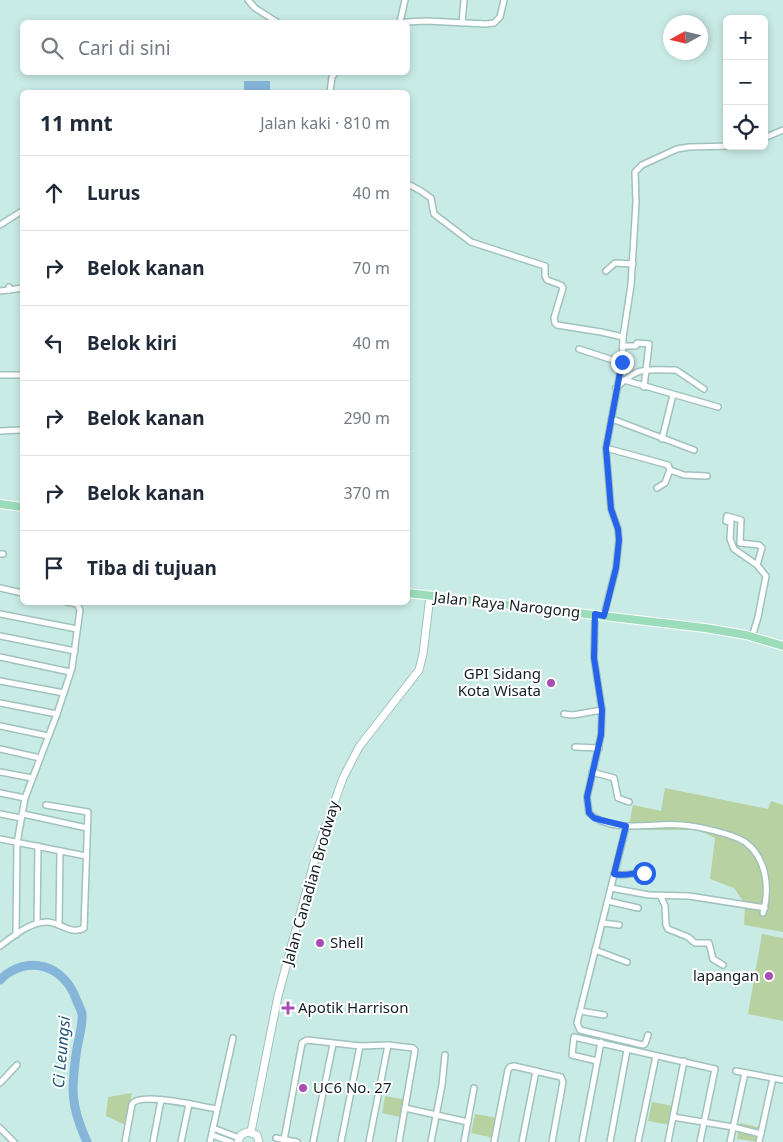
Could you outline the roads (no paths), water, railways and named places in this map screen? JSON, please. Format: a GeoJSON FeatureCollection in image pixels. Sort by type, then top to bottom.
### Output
{"type":"FeatureCollection","features":[{"type":"Feature","properties":{"kind":"main road"},"geometry":{"type":"LineString","coordinates":[[0,504],[20,507]]}},
{"type":"Feature","properties":{"kind":"main road","name":"Jalan Raya Narogong"},"geometry":{"type":"LineString","coordinates":[[410,593],[726,631],[783,646]]}},
{"type":"Feature","properties":{"kind":"street"},"geometry":{"type":"LineString","coordinates":[[248,0],[259,11],[274,20]]}},
{"type":"Feature","properties":{"kind":"street"},"geometry":{"type":"LineString","coordinates":[[400,20],[405,0]]}},
{"type":"Feature","properties":{"kind":"street"},"geometry":{"type":"LineString","coordinates":[[462,23],[464,0]]}},
{"type":"Feature","properties":{"kind":"street"},"geometry":{"type":"LineString","coordinates":[[410,22],[494,23],[500,18],[504,0]]}},
{"type":"Feature","properties":{"kind":"street"},"geometry":{"type":"LineString","coordinates":[[330,90],[334,75]]}},
{"type":"Feature","properties":{"kind":"street"},"geometry":{"type":"LineString","coordinates":[[768,136],[783,130]]}},
{"type":"Feature","properties":{"kind":"street"},"geometry":{"type":"LineString","coordinates":[[604,616],[616,568],[619,540],[618,529],[611,509],[606,448],[622,362],[623,337],[633,264],[636,202],[635,176],[637,169],[677,149],[723,146]]}},
{"type":"Feature","properties":{"kind":"street"},"geometry":{"type":"LineString","coordinates":[[410,185],[431,198],[434,214],[471,242],[545,266],[547,280],[561,285],[562,288],[554,318],[557,325],[623,337]]}},
{"type":"Feature","properties":{"kind":"street"},"geometry":{"type":"LineString","coordinates":[[0,225],[20,212]]}},
{"type":"Feature","properties":{"kind":"street"},"geometry":{"type":"LineString","coordinates":[[606,271],[615,263],[633,264]]}},
{"type":"Feature","properties":{"kind":"street"},"geometry":{"type":"LineString","coordinates":[[0,291],[9,288],[20,288]]}},
{"type":"Feature","properties":{"kind":"street"},"geometry":{"type":"LineString","coordinates":[[623,346],[636,346],[637,343],[649,344],[644,387]]}},
{"type":"Feature","properties":{"kind":"street"},"geometry":{"type":"LineString","coordinates":[[579,349],[622,362]]}},
{"type":"Feature","properties":{"kind":"street"},"geometry":{"type":"LineString","coordinates":[[616,389],[630,374],[640,370],[676,370],[704,388]]}},
{"type":"Feature","properties":{"kind":"street"},"geometry":{"type":"LineString","coordinates":[[0,375],[20,375]]}},
{"type":"Feature","properties":{"kind":"street"},"geometry":{"type":"LineString","coordinates":[[624,380],[718,407]]}},
{"type":"Feature","properties":{"kind":"street"},"geometry":{"type":"LineString","coordinates":[[662,439],[673,395]]}},
{"type":"Feature","properties":{"kind":"street"},"geometry":{"type":"LineString","coordinates":[[612,419],[694,450]]}},
{"type":"Feature","properties":{"kind":"street"},"geometry":{"type":"LineString","coordinates":[[0,431],[20,430]]}},
{"type":"Feature","properties":{"kind":"street"},"geometry":{"type":"LineString","coordinates":[[606,448],[666,464],[670,470],[684,475],[708,476]]}},
{"type":"Feature","properties":{"kind":"street"},"geometry":{"type":"LineString","coordinates":[[657,488],[665,484],[670,470]]}},
{"type":"Feature","properties":{"kind":"street"},"geometry":{"type":"LineString","coordinates":[[752,637],[766,576],[757,565],[734,549],[730,538],[732,522],[726,521],[728,515],[741,520],[740,543],[759,545],[762,548],[757,565]]}},
{"type":"Feature","properties":{"kind":"street"},"geometry":{"type":"LineString","coordinates":[[0,589],[20,593]]}},
{"type":"Feature","properties":{"kind":"street","name":"Jalan Canadian Brodway"},"geometry":{"type":"LineString","coordinates":[[251,1132],[278,996],[318,848],[336,796],[359,747],[419,670],[423,654],[430,596]]}},
{"type":"Feature","properties":{"kind":"street"},"geometry":{"type":"LineString","coordinates":[[16,935],[17,843],[25,798],[57,714],[70,672],[78,629],[79,607],[74,605]]}},
{"type":"Feature","properties":{"kind":"street"},"geometry":{"type":"LineString","coordinates":[[0,614],[78,629]]}},
{"type":"Feature","properties":{"kind":"street"},"geometry":{"type":"LineString","coordinates":[[595,614],[594,658],[602,710],[599,748],[587,797],[589,813],[594,818],[626,826],[682,825],[712,830],[745,842],[755,854],[766,876],[764,910],[689,896],[662,897],[611,888]]}},
{"type":"Feature","properties":{"kind":"street"},"geometry":{"type":"LineString","coordinates":[[0,636],[75,651]]}},
{"type":"Feature","properties":{"kind":"street"},"geometry":{"type":"LineString","coordinates":[[0,657],[70,672]]}},
{"type":"Feature","properties":{"kind":"street"},"geometry":{"type":"LineString","coordinates":[[0,681],[64,693]]}},
{"type":"Feature","properties":{"kind":"street"},"geometry":{"type":"LineString","coordinates":[[0,703],[57,714]]}},
{"type":"Feature","properties":{"kind":"street"},"geometry":{"type":"LineString","coordinates":[[564,714],[573,715],[602,710]]}},
{"type":"Feature","properties":{"kind":"street"},"geometry":{"type":"LineString","coordinates":[[0,726],[48,736]]}},
{"type":"Feature","properties":{"kind":"street"},"geometry":{"type":"LineString","coordinates":[[575,747],[599,748]]}},
{"type":"Feature","properties":{"kind":"street"},"geometry":{"type":"LineString","coordinates":[[0,749],[40,758]]}},
{"type":"Feature","properties":{"kind":"street"},"geometry":{"type":"LineString","coordinates":[[0,772],[32,778]]}},
{"type":"Feature","properties":{"kind":"street"},"geometry":{"type":"LineString","coordinates":[[592,772],[614,778],[618,798],[629,802]]}},
{"type":"Feature","properties":{"kind":"street"},"geometry":{"type":"LineString","coordinates":[[0,793],[25,798]]}},
{"type":"Feature","properties":{"kind":"street"},"geometry":{"type":"LineString","coordinates":[[0,946],[31,924],[47,922],[73,930],[82,930],[84,928],[88,812],[46,805]]}},
{"type":"Feature","properties":{"kind":"street"},"geometry":{"type":"LineString","coordinates":[[0,814],[22,816],[87,828]]}},
{"type":"Feature","properties":{"kind":"street"},"geometry":{"type":"LineString","coordinates":[[626,826],[577,1020],[580,1030],[643,1045],[648,1035]]}},
{"type":"Feature","properties":{"kind":"street"},"geometry":{"type":"LineString","coordinates":[[0,839],[86,856]]}},
{"type":"Feature","properties":{"kind":"street"},"geometry":{"type":"LineString","coordinates":[[37,923],[38,846]]}},
{"type":"Feature","properties":{"kind":"street"},"geometry":{"type":"LineString","coordinates":[[58,926],[60,851]]}},
{"type":"Feature","properties":{"kind":"street"},"geometry":{"type":"LineString","coordinates":[[614,874],[627,876],[644,873]]}},
{"type":"Feature","properties":{"kind":"street"},"geometry":{"type":"LineString","coordinates":[[662,897],[668,929],[688,937],[695,943],[709,943],[713,959],[722,965]]}},
{"type":"Feature","properties":{"kind":"street"},"geometry":{"type":"LineString","coordinates":[[608,900],[638,908]]}},
{"type":"Feature","properties":{"kind":"street"},"geometry":{"type":"LineString","coordinates":[[603,923],[619,925]]}},
{"type":"Feature","properties":{"kind":"street"},"geometry":{"type":"LineString","coordinates":[[594,950],[627,962]]}},
{"type":"Feature","properties":{"kind":"street"},"geometry":{"type":"LineString","coordinates":[[580,1010],[604,1015]]}},
{"type":"Feature","properties":{"kind":"street"},"geometry":{"type":"LineString","coordinates":[[597,1061],[572,1055],[572,1039],[576,1037],[601,1042],[627,1050],[715,1069],[700,1142]]}},
{"type":"Feature","properties":{"kind":"street"},"geometry":{"type":"LineString","coordinates":[[210,1142],[232,1038]]}},
{"type":"Feature","properties":{"kind":"street"},"geometry":{"type":"LineString","coordinates":[[284,1140],[302,1043],[307,1040],[360,1046],[388,1045],[413,1048],[415,1050],[399,1142]]}},
{"type":"Feature","properties":{"kind":"street"},"geometry":{"type":"LineString","coordinates":[[582,1142],[601,1042]]}},
{"type":"Feature","properties":{"kind":"street"},"geometry":{"type":"LineString","coordinates":[[313,1142],[333,1044]]}},
{"type":"Feature","properties":{"kind":"street"},"geometry":{"type":"LineString","coordinates":[[369,1142],[388,1045]]}},
{"type":"Feature","properties":{"kind":"street"},"geometry":{"type":"LineString","coordinates":[[341,1142],[360,1046]]}},
{"type":"Feature","properties":{"kind":"street"},"geometry":{"type":"LineString","coordinates":[[610,1142],[627,1050]]}},
{"type":"Feature","properties":{"kind":"street"},"geometry":{"type":"LineString","coordinates":[[431,1142],[445,1055]]}},
{"type":"Feature","properties":{"kind":"street"},"geometry":{"type":"LineString","coordinates":[[638,1142],[656,1056]]}},
{"type":"Feature","properties":{"kind":"street"},"geometry":{"type":"LineString","coordinates":[[668,1142],[684,1062]]}},
{"type":"Feature","properties":{"kind":"street"},"geometry":{"type":"LineString","coordinates":[[0,1083],[17,1065]]}},
{"type":"Feature","properties":{"kind":"street"},"geometry":{"type":"LineString","coordinates":[[494,1142],[509,1069],[514,1066],[559,1076],[562,1080],[552,1142]]}},
{"type":"Feature","properties":{"kind":"street"},"geometry":{"type":"LineString","coordinates":[[522,1142],[536,1071]]}},
{"type":"Feature","properties":{"kind":"street"},"geometry":{"type":"LineString","coordinates":[[736,1071],[783,1080]]}},
{"type":"Feature","properties":{"kind":"street"},"geometry":{"type":"LineString","coordinates":[[730,1142],[745,1073]]}},
{"type":"Feature","properties":{"kind":"street"},"geometry":{"type":"LineString","coordinates":[[759,1142],[773,1078]]}},
{"type":"Feature","properties":{"kind":"street"},"geometry":{"type":"LineString","coordinates":[[464,1142],[474,1088]]}},
{"type":"Feature","properties":{"kind":"street"},"geometry":{"type":"LineString","coordinates":[[125,1142],[134,1101],[149,1098],[217,1109]]}},
{"type":"Feature","properties":{"kind":"street"},"geometry":{"type":"LineString","coordinates":[[153,1142],[161,1100]]}},
{"type":"Feature","properties":{"kind":"street"},"geometry":{"type":"LineString","coordinates":[[181,1142],[189,1104]]}},
{"type":"Feature","properties":{"kind":"street"},"geometry":{"type":"LineString","coordinates":[[406,1108],[468,1122]]}},
{"type":"Feature","properties":{"kind":"street"},"geometry":{"type":"LineString","coordinates":[[674,1117],[704,1124],[733,1127],[761,1134]]}},
{"type":"Feature","properties":{"kind":"street"},"geometry":{"type":"LineString","coordinates":[[0,1128],[14,1142]]}},
{"type":"Feature","properties":{"kind":"street"},"geometry":{"type":"LineString","coordinates":[[213,1128],[238,1140],[244,1133],[251,1132],[256,1135],[259,1142]]}},
{"type":"Feature","properties":{"kind":"street"},"geometry":{"type":"LineString","coordinates":[[212,1135],[231,1142]]}},
{"type":"Feature","properties":{"kind":"street"},"geometry":{"type":"LineString","coordinates":[[276,1138],[297,1142]]}},
{"type":"Feature","properties":{"kind":"water"},"geometry":{"type":"Polygon","coordinates":[[[244,81],[270,81],[270,90],[244,90],[244,81]]]}},
{"type":"Feature","properties":{"kind":"waterway","name":"Ci Leungsi"},"geometry":{"type":"LineString","coordinates":[[0,980],[11,972],[33,965],[54,971],[70,987],[82,1014],[73,1096],[77,1117],[87,1142]]}},
{"type":"Feature","properties":{"kind":"place","name":"GPI Sidang Kota Wisata"},"geometry":{"type":"Point","coordinates":[551,683]}},
{"type":"Feature","properties":{"kind":"place","name":"Shell"},"geometry":{"type":"Point","coordinates":[320,943]}},
{"type":"Feature","properties":{"kind":"place","name":"lapangan"},"geometry":{"type":"Point","coordinates":[769,976]}},
{"type":"Feature","properties":{"kind":"place","name":"Apotik Harrison"},"geometry":{"type":"Point","coordinates":[288,1008]}},
{"type":"Feature","properties":{"kind":"place","name":"UC6 No. 27"},"geometry":{"type":"Point","coordinates":[303,1088]}}]}
